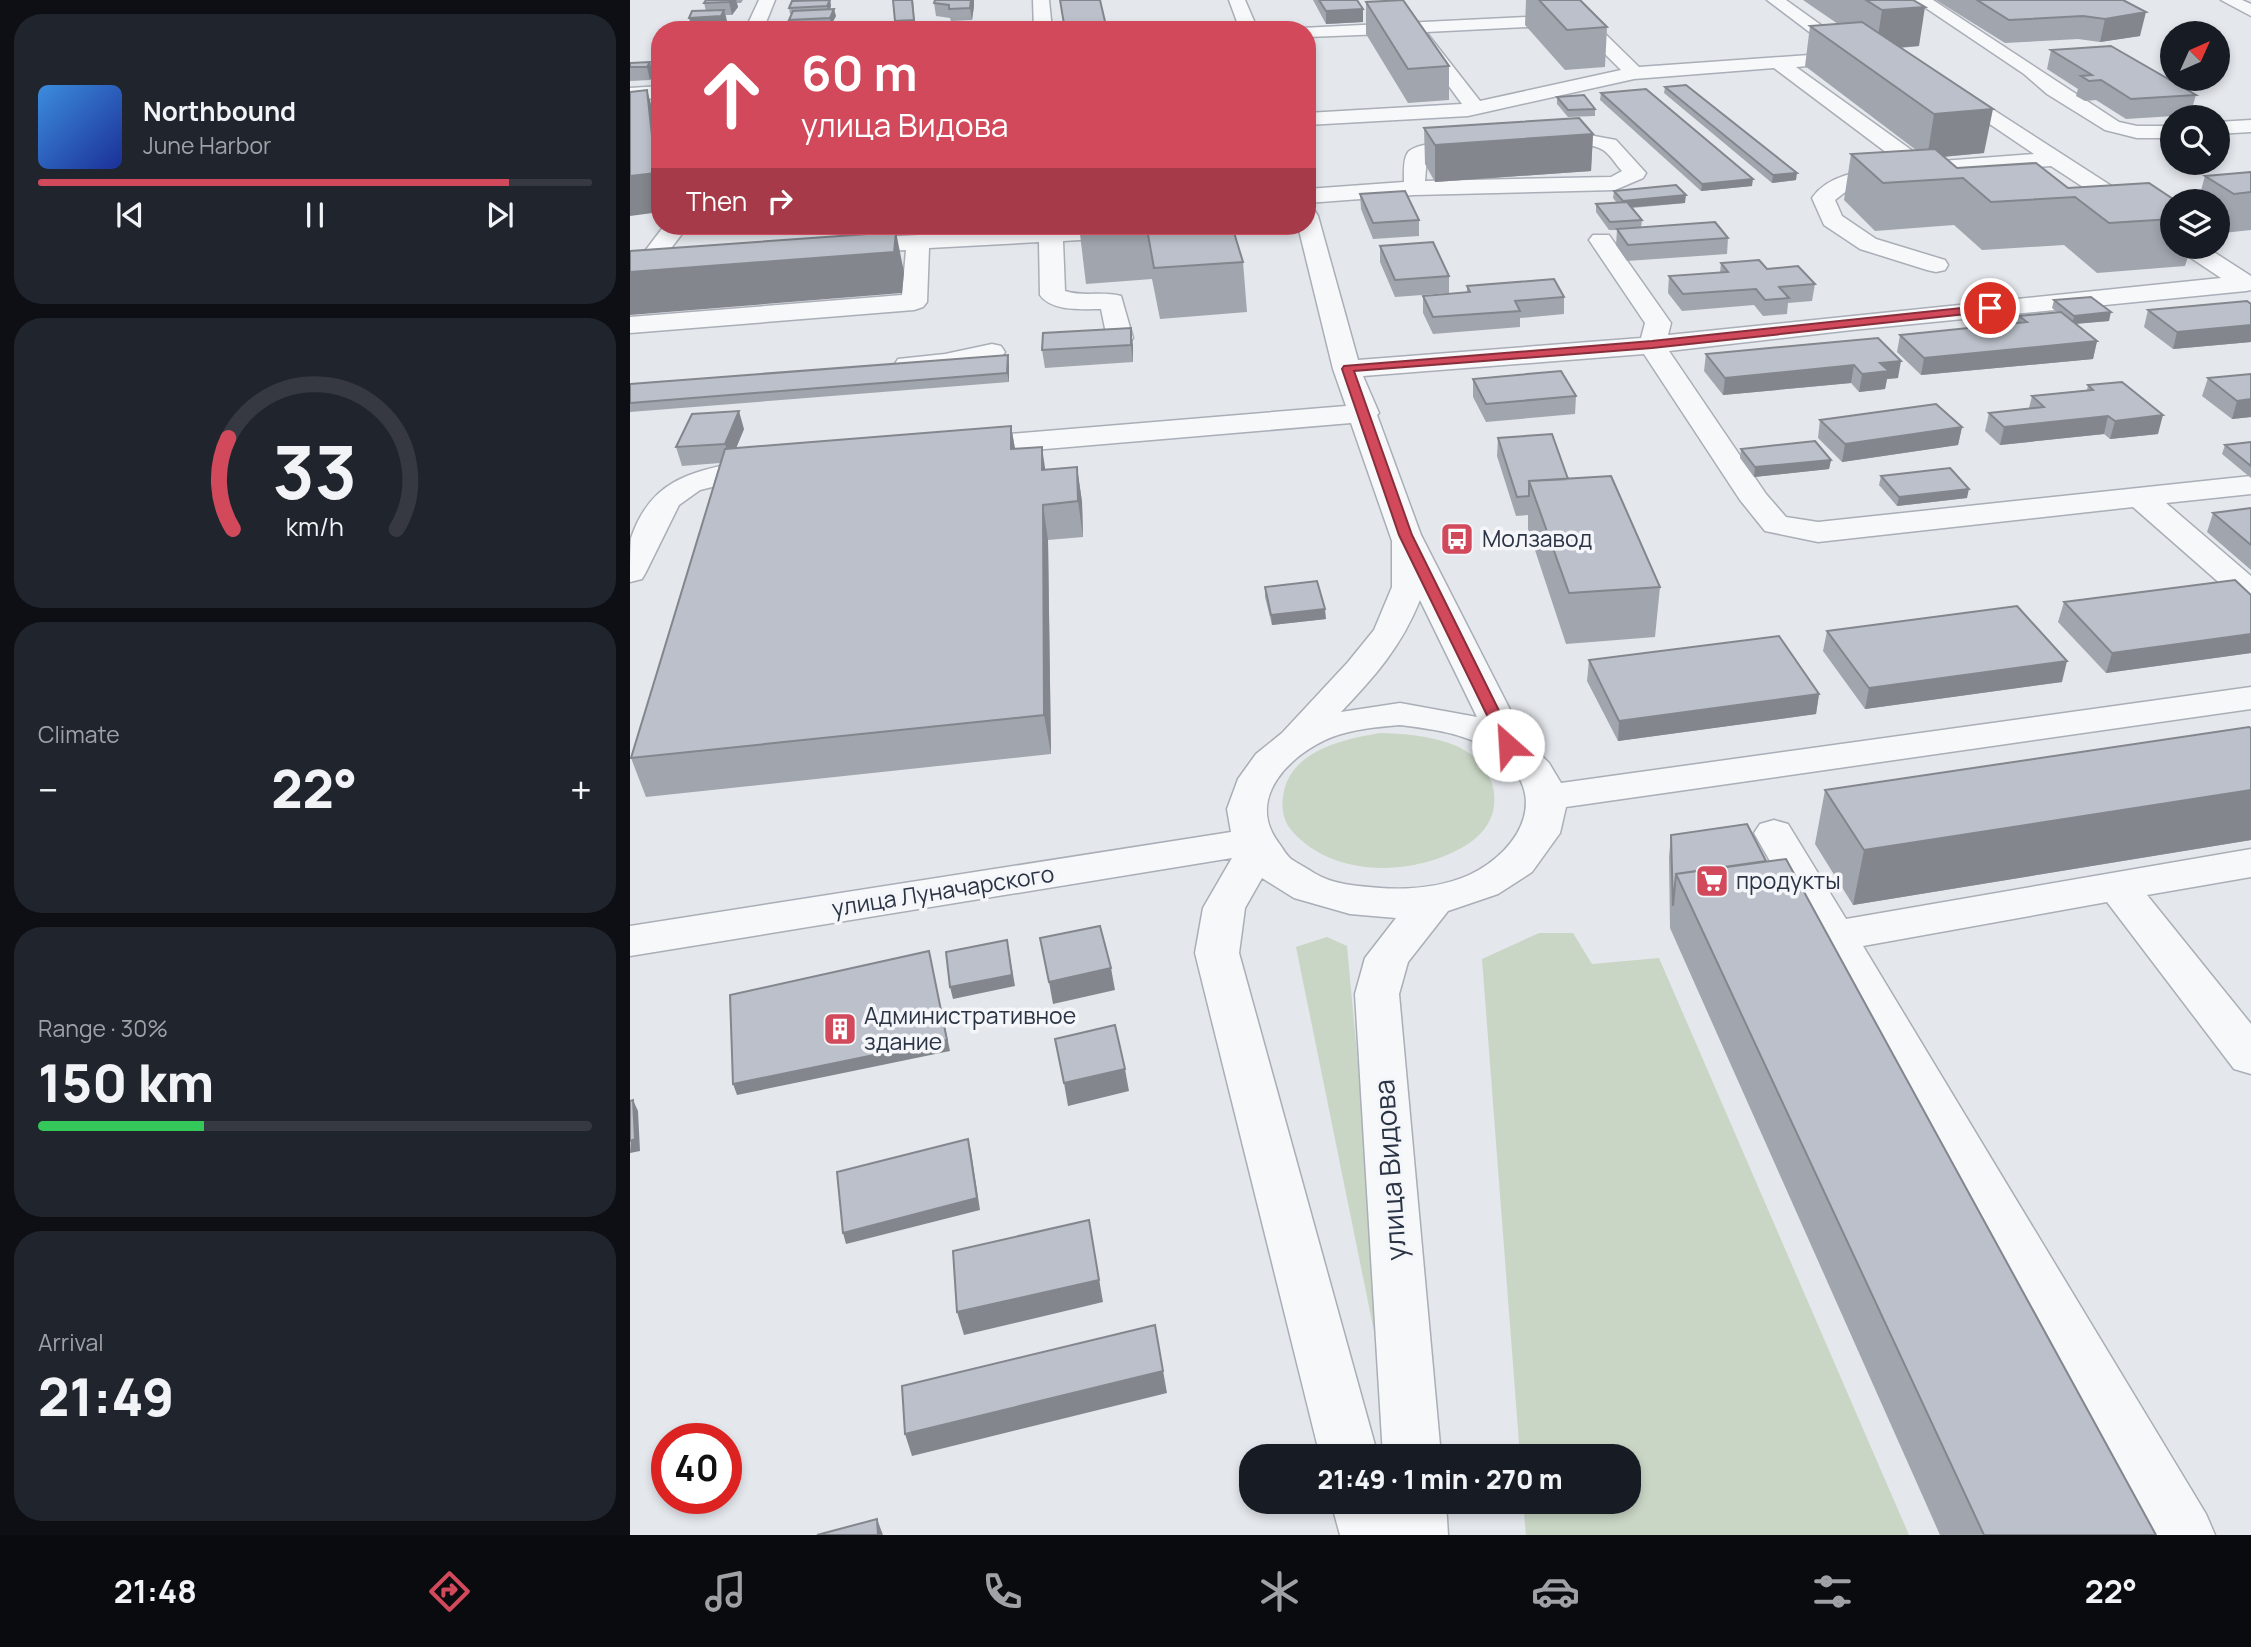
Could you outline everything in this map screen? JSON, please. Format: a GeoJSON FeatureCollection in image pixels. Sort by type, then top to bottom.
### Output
{"type":"FeatureCollection","features":[{"type":"Feature","properties":{"kind":"street"},"geometry":{"type":"LineString","coordinates":[[758,21],[767,0]]}},
{"type":"Feature","properties":{"kind":"street"},"geometry":{"type":"LineString","coordinates":[[1041,0],[1042,21]]}},
{"type":"Feature","properties":{"kind":"street"},"geometry":{"type":"LineString","coordinates":[[1237,0],[1246,21]]}},
{"type":"Feature","properties":{"kind":"street"},"geometry":{"type":"LineString","coordinates":[[1316,118],[1475,108],[1634,73],[1861,56],[1775,0]]}},
{"type":"Feature","properties":{"kind":"street"},"geometry":{"type":"LineString","coordinates":[[1922,0],[2012,57],[2054,90],[2112,126],[2137,132],[2160,132]]}},
{"type":"Feature","properties":{"kind":"street"},"geometry":{"type":"LineString","coordinates":[[2229,0],[2251,11]]}},
{"type":"Feature","properties":{"kind":"street"},"geometry":{"type":"LineString","coordinates":[[1316,31],[1549,19],[1577,21],[1584,23],[1634,73]]}},
{"type":"Feature","properties":{"kind":"street"},"geometry":{"type":"LineString","coordinates":[[1413,26],[1475,108]]}},
{"type":"Feature","properties":{"kind":"street"},"geometry":{"type":"LineString","coordinates":[[1779,63],[1923,169]]}},
{"type":"Feature","properties":{"kind":"street"},"geometry":{"type":"LineString","coordinates":[[1929,77],[2160,227]]}},
{"type":"Feature","properties":{"kind":"street"},"geometry":{"type":"LineString","coordinates":[[630,94],[651,93]]}},
{"type":"Feature","properties":{"kind":"street"},"geometry":{"type":"LineString","coordinates":[[2230,127],[2251,126]]}},
{"type":"Feature","properties":{"kind":"street"},"geometry":{"type":"LineString","coordinates":[[1316,195],[1414,188],[1615,183],[1635,173],[1609,144],[1594,140],[1524,143]]}},
{"type":"Feature","properties":{"kind":"street"},"geometry":{"type":"LineString","coordinates":[[1414,188],[1417,154],[1428,150],[1496,145]]}},
{"type":"Feature","properties":{"kind":"street"},"geometry":{"type":"LineString","coordinates":[[1937,265],[1868,244],[1832,220],[1823,198],[1847,181],[1923,169],[2056,159]]}},
{"type":"Feature","properties":{"kind":"street"},"geometry":{"type":"LineString","coordinates":[[642,255],[665,235]]}},
{"type":"Feature","properties":{"kind":"street"},"geometry":{"type":"LineString","coordinates":[[821,247],[875,235],[918,243],[1066,235]]}},
{"type":"Feature","properties":{"kind":"street"},"geometry":{"type":"LineString","coordinates":[[1312,235],[1348,369],[1405,535],[1508,745]]}},
{"type":"Feature","properties":{"kind":"street"},"geometry":{"type":"LineString","coordinates":[[1051,236],[1054,295],[1073,302],[1112,301],[1120,338]]}},
{"type":"Feature","properties":{"kind":"street"},"geometry":{"type":"LineString","coordinates":[[1601,240],[1658,323],[1652,345],[1755,500],[1776,524],[1818,532],[2251,485]]}},
{"type":"Feature","properties":{"kind":"street"},"geometry":{"type":"LineString","coordinates":[[630,325],[914,302],[918,243]]}},
{"type":"Feature","properties":{"kind":"street"},"geometry":{"type":"LineString","coordinates":[[642,255],[689,254]]}},
{"type":"Feature","properties":{"kind":"street"},"geometry":{"type":"LineString","coordinates":[[2210,259],[2249,283]]}},
{"type":"Feature","properties":{"kind":"street"},"geometry":{"type":"LineString","coordinates":[[1348,369],[1652,345],[1852,322],[2249,283]]}},
{"type":"Feature","properties":{"kind":"street"},"geometry":{"type":"LineString","coordinates":[[876,367],[945,362],[992,352]]}},
{"type":"Feature","properties":{"kind":"street"},"geometry":{"type":"LineString","coordinates":[[941,449],[1365,413]]}},
{"type":"Feature","properties":{"kind":"street"},"geometry":{"type":"LineString","coordinates":[[630,572],[666,500],[689,484],[766,465],[793,463]]}},
{"type":"Feature","properties":{"kind":"street"},"geometry":{"type":"LineString","coordinates":[[2140,497],[2251,593]]}},
{"type":"Feature","properties":{"kind":"street"},"geometry":{"type":"LineString","coordinates":[[1289,744],[1321,728],[1347,721],[1400,714],[1440,718],[1477,729],[1508,745],[1532,766],[1545,798],[1546,820],[1534,847],[1509,871],[1474,890],[1432,902],[1378,904],[1329,895],[1287,876],[1257,845],[1246,819],[1249,791],[1264,766],[1361,670],[1390,632],[1409,587],[1405,535]]}},
{"type":"Feature","properties":{"kind":"street"},"geometry":{"type":"LineString","coordinates":[[1545,798],[2251,698]]}},
{"type":"Feature","properties":{"kind":"street"},"geometry":{"type":"LineString","coordinates":[[2175,708],[2203,738]]}},
{"type":"Feature","properties":{"kind":"street"},"geometry":{"type":"LineString","coordinates":[[1774,833],[2185,1535]]}},
{"type":"Feature","properties":{"kind":"street"},"geometry":{"type":"LineString","coordinates":[[1257,845],[1224,908],[1217,953],[1346,1444]]}},
{"type":"Feature","properties":{"kind":"street","name":"улица Луначарского"},"geometry":{"type":"LineString","coordinates":[[630,941],[1257,845]]}},
{"type":"Feature","properties":{"kind":"street"},"geometry":{"type":"LineString","coordinates":[[1836,936],[2251,863]]}},
{"type":"Feature","properties":{"kind":"street"},"geometry":{"type":"LineString","coordinates":[[2116,885],[2251,1057]]}},
{"type":"Feature","properties":{"kind":"street","name":"улица Видова"},"geometry":{"type":"LineString","coordinates":[[1411,1444],[1377,995],[1387,958],[1432,902]]}},
{"type":"Feature","properties":{"kind":"street"},"geometry":{"type":"LineString","coordinates":[[1364,1514],[1370,1535]]}},
{"type":"Feature","properties":{"kind":"street"},"geometry":{"type":"LineString","coordinates":[[1417,1514],[1418,1535]]}},
{"type":"Feature","properties":{"kind":"green space"},"geometry":{"type":"Polygon","coordinates":[[[1381,733],[1412,735],[1445,742],[1473,756],[1484,767],[1494,790],[1494,808],[1488,824],[1476,838],[1448,855],[1425,862],[1402,867],[1377,868],[1353,865],[1331,858],[1310,847],[1292,831],[1285,819],[1282,802],[1287,781],[1295,768],[1320,750],[1350,739],[1381,733]]]}},
{"type":"Feature","properties":{"kind":"green space"},"geometry":{"type":"Polygon","coordinates":[[[1539,933],[1573,933],[1592,964],[1659,958],[1909,1535],[1526,1535],[1524,1514],[1641,1514],[1641,1444],[1519,1444],[1482,959],[1539,933]]]}},
{"type":"Feature","properties":{"kind":"green space"},"geometry":{"type":"Polygon","coordinates":[[[1327,937],[1347,946],[1390,1410],[1296,947],[1327,937]]]}},
{"type":"Feature","properties":{"kind":"building"},"geometry":{"type":"Polygon","coordinates":[[[706,0],[731,0],[704,3],[706,0]]]}},
{"type":"Feature","properties":{"kind":"building"},"geometry":{"type":"Polygon","coordinates":[[[830,0],[827,6],[789,8],[792,1],[830,0]]]}},
{"type":"Feature","properties":{"kind":"building"},"geometry":{"type":"Polygon","coordinates":[[[893,0],[912,0],[914,20],[895,21],[893,0]]]}},
{"type":"Feature","properties":{"kind":"building"},"geometry":{"type":"Polygon","coordinates":[[[935,0],[971,0],[970,8],[949,9],[949,5],[934,3],[935,0]]]}},
{"type":"Feature","properties":{"kind":"building"},"geometry":{"type":"Polygon","coordinates":[[[1060,0],[1100,0],[1105,21],[1064,21],[1060,0]]]}},
{"type":"Feature","properties":{"kind":"building"},"geometry":{"type":"Polygon","coordinates":[[[1319,0],[1357,0],[1363,9],[1326,11],[1319,0]]]}},
{"type":"Feature","properties":{"kind":"building"},"geometry":{"type":"Polygon","coordinates":[[[1403,0],[1449,66],[1408,69],[1366,2],[1403,0]]]}},
{"type":"Feature","properties":{"kind":"building"},"geometry":{"type":"Polygon","coordinates":[[[1539,0],[1580,0],[1607,27],[1567,30],[1539,0]]]}},
{"type":"Feature","properties":{"kind":"building"},"geometry":{"type":"Polygon","coordinates":[[[1866,0],[1913,0],[1925,7],[1882,10],[1866,0]]]}},
{"type":"Feature","properties":{"kind":"building"},"geometry":{"type":"Polygon","coordinates":[[[1977,0],[2123,0],[2146,12],[2105,19],[2083,16],[2009,20],[1977,0]]]}},
{"type":"Feature","properties":{"kind":"building"},"geometry":{"type":"Polygon","coordinates":[[[834,9],[830,18],[789,20],[793,11],[834,9]]]}},
{"type":"Feature","properties":{"kind":"building"},"geometry":{"type":"Polygon","coordinates":[[[724,10],[721,16],[689,18],[692,11],[724,10]]]}},
{"type":"Feature","properties":{"kind":"building"},"geometry":{"type":"Polygon","coordinates":[[[1862,22],[1993,109],[1934,114],[1810,26],[1862,22]]]}},
{"type":"Feature","properties":{"kind":"building"},"geometry":{"type":"Polygon","coordinates":[[[2111,46],[2160,74],[2160,91],[2189,91],[2196,95],[2131,99],[2101,80],[2089,81],[2081,76],[2092,75],[2051,50],[2111,46]]]}},
{"type":"Feature","properties":{"kind":"building"},"geometry":{"type":"Polygon","coordinates":[[[650,62],[647,67],[630,67],[630,63],[650,62]]]}},
{"type":"Feature","properties":{"kind":"building"},"geometry":{"type":"Polygon","coordinates":[[[1686,85],[1797,173],[1773,175],[1665,87],[1686,85]]]}},
{"type":"Feature","properties":{"kind":"building"},"geometry":{"type":"Polygon","coordinates":[[[1646,89],[1753,179],[1702,184],[1601,93],[1646,89]]]}},
{"type":"Feature","properties":{"kind":"building"},"geometry":{"type":"Polygon","coordinates":[[[647,90],[651,127],[651,174],[630,176],[630,92],[647,90]]]}},
{"type":"Feature","properties":{"kind":"building"},"geometry":{"type":"Polygon","coordinates":[[[1584,95],[1595,109],[1568,110],[1557,97],[1584,95]]]}},
{"type":"Feature","properties":{"kind":"building"},"geometry":{"type":"Polygon","coordinates":[[[1579,118],[1593,134],[1435,145],[1424,128],[1579,118]]]}},
{"type":"Feature","properties":{"kind":"building"},"geometry":{"type":"Polygon","coordinates":[[[1935,149],[1957,168],[2036,163],[2068,188],[2149,183],[2160,190],[2160,220],[2109,223],[2075,197],[1991,202],[1963,178],[1883,183],[1851,154],[1935,149]]]}},
{"type":"Feature","properties":{"kind":"building"},"geometry":{"type":"Polygon","coordinates":[[[2251,172],[2251,192],[2234,194],[2230,189],[2205,176],[2251,172]]]}},
{"type":"Feature","properties":{"kind":"building"},"geometry":{"type":"Polygon","coordinates":[[[1676,185],[1686,195],[1623,201],[1614,191],[1676,185]]]}},
{"type":"Feature","properties":{"kind":"building"},"geometry":{"type":"Polygon","coordinates":[[[1405,191],[1419,220],[1373,223],[1360,194],[1405,191]]]}},
{"type":"Feature","properties":{"kind":"building"},"geometry":{"type":"Polygon","coordinates":[[[1627,202],[1642,220],[1610,222],[1596,204],[1627,202]]]}},
{"type":"Feature","properties":{"kind":"building"},"geometry":{"type":"Polygon","coordinates":[[[1715,222],[1728,238],[1628,245],[1617,229],[1715,222]]]}},
{"type":"Feature","properties":{"kind":"building"},"geometry":{"type":"Polygon","coordinates":[[[854,235],[896,235],[894,252],[630,272],[630,251],[854,235]]]}},
{"type":"Feature","properties":{"kind":"building"},"geometry":{"type":"Polygon","coordinates":[[[1148,235],[1235,235],[1243,262],[1154,268],[1148,235]]]}},
{"type":"Feature","properties":{"kind":"building"},"geometry":{"type":"Polygon","coordinates":[[[1433,242],[1449,276],[1395,280],[1380,246],[1433,242]]]}},
{"type":"Feature","properties":{"kind":"building"},"geometry":{"type":"Polygon","coordinates":[[[1759,260],[1767,269],[1798,266],[1815,284],[1779,287],[1789,298],[1765,300],[1756,289],[1683,294],[1669,276],[1728,272],[1721,263],[1759,260]]]}},
{"type":"Feature","properties":{"kind":"building"},"geometry":{"type":"Polygon","coordinates":[[[1554,279],[1564,297],[1515,301],[1520,311],[1433,317],[1423,296],[1470,292],[1467,286],[1554,279]]]}},
{"type":"Feature","properties":{"kind":"building"},"geometry":{"type":"Polygon","coordinates":[[[2091,297],[2111,312],[2074,316],[2054,300],[2091,297]]]}},
{"type":"Feature","properties":{"kind":"building"},"geometry":{"type":"Polygon","coordinates":[[[2247,301],[2251,304],[2251,325],[2177,332],[2148,310],[2247,301]]]}},
{"type":"Feature","properties":{"kind":"building"},"geometry":{"type":"Polygon","coordinates":[[[2061,312],[2097,341],[1924,358],[1900,335],[2027,322],[2019,316],[2061,312]]]}},
{"type":"Feature","properties":{"kind":"building"},"geometry":{"type":"Polygon","coordinates":[[[1131,328],[1131,345],[1042,350],[1043,333],[1131,328]]]}},
{"type":"Feature","properties":{"kind":"building"},"geometry":{"type":"Polygon","coordinates":[[[1878,338],[1901,361],[1880,363],[1889,371],[1862,374],[1854,365],[1725,378],[1706,354],[1878,338]]]}},
{"type":"Feature","properties":{"kind":"building"},"geometry":{"type":"Polygon","coordinates":[[[1008,355],[1007,373],[630,403],[630,384],[1008,355]]]}},
{"type":"Feature","properties":{"kind":"building"},"geometry":{"type":"Polygon","coordinates":[[[1561,371],[1576,396],[1486,404],[1473,379],[1561,371]]]}},
{"type":"Feature","properties":{"kind":"building"},"geometry":{"type":"Polygon","coordinates":[[[2251,374],[2251,399],[2237,401],[2208,378],[2251,374]]]}},
{"type":"Feature","properties":{"kind":"building"},"geometry":{"type":"Polygon","coordinates":[[[2122,382],[2163,415],[2115,421],[2108,416],[2004,427],[1989,413],[2044,407],[2032,396],[2093,390],[2088,385],[2122,382]]]}},
{"type":"Feature","properties":{"kind":"building"},"geometry":{"type":"Polygon","coordinates":[[[1936,404],[1962,427],[1845,444],[1820,420],[1936,404]]]}},
{"type":"Feature","properties":{"kind":"building"},"geometry":{"type":"Polygon","coordinates":[[[739,411],[725,444],[676,447],[692,414],[739,411]]]}},
{"type":"Feature","properties":{"kind":"building"},"geometry":{"type":"Polygon","coordinates":[[[1011,426],[1011,449],[1042,447],[1042,470],[1077,467],[1078,501],[1043,505],[1044,715],[631,758],[725,449],[1011,426]]]}},
{"type":"Feature","properties":{"kind":"building"},"geometry":{"type":"Polygon","coordinates":[[[1552,434],[1568,479],[1529,481],[1529,496],[1517,497],[1498,438],[1552,434]]]}},
{"type":"Feature","properties":{"kind":"building"},"geometry":{"type":"Polygon","coordinates":[[[1815,441],[1831,460],[1755,467],[1741,449],[1815,441]]]}},
{"type":"Feature","properties":{"kind":"building"},"geometry":{"type":"Polygon","coordinates":[[[2251,442],[2251,466],[2225,445],[2251,442]]]}},
{"type":"Feature","properties":{"kind":"building"},"geometry":{"type":"Polygon","coordinates":[[[1950,468],[1969,489],[1899,497],[1881,476],[1950,468]]]}},
{"type":"Feature","properties":{"kind":"building"},"geometry":{"type":"Polygon","coordinates":[[[1611,476],[1660,587],[1569,593],[1529,481],[1611,476]]]}},
{"type":"Feature","properties":{"kind":"building"},"geometry":{"type":"Polygon","coordinates":[[[2251,508],[2251,545],[2213,513],[2251,508]]]}},
{"type":"Feature","properties":{"kind":"building"},"geometry":{"type":"Polygon","coordinates":[[[2235,580],[2251,595],[2251,634],[2112,653],[2064,602],[2235,580]]]}},
{"type":"Feature","properties":{"kind":"building"},"geometry":{"type":"Polygon","coordinates":[[[1317,581],[1325,609],[1271,615],[1265,587],[1317,581]]]}},
{"type":"Feature","properties":{"kind":"building"},"geometry":{"type":"Polygon","coordinates":[[[2017,606],[2067,661],[1869,688],[1827,631],[2017,606]]]}},
{"type":"Feature","properties":{"kind":"building"},"geometry":{"type":"Polygon","coordinates":[[[1779,636],[1819,694],[1619,721],[1589,660],[1779,636]]]}},
{"type":"Feature","properties":{"kind":"building"},"geometry":{"type":"Polygon","coordinates":[[[2249,727],[2251,790],[1864,850],[1825,790],[2249,727]]]}},
{"type":"Feature","properties":{"kind":"building"},"geometry":{"type":"Polygon","coordinates":[[[1747,824],[1766,861],[1676,874],[1673,906],[1671,835],[1747,824]]]}},
{"type":"Feature","properties":{"kind":"building"},"geometry":{"type":"Polygon","coordinates":[[[1786,859],[2156,1535],[1984,1535],[1676,874],[1786,859]]]}},
{"type":"Feature","properties":{"kind":"building"},"geometry":{"type":"Polygon","coordinates":[[[1100,926],[1111,968],[1049,982],[1040,938],[1100,926]]]}},
{"type":"Feature","properties":{"kind":"building"},"geometry":{"type":"Polygon","coordinates":[[[1007,940],[1012,975],[950,987],[946,952],[1007,940]]]}},
{"type":"Feature","properties":{"kind":"building","name":"Административное здание"},"geometry":{"type":"Polygon","coordinates":[[[929,951],[947,1040],[733,1084],[730,995],[929,951]]]}},
{"type":"Feature","properties":{"kind":"building"},"geometry":{"type":"Polygon","coordinates":[[[1115,1025],[1125,1069],[1064,1083],[1055,1039],[1115,1025]]]}},
{"type":"Feature","properties":{"kind":"building"},"geometry":{"type":"Polygon","coordinates":[[[633,1100],[635,1139],[630,1141],[630,1101],[633,1100]]]}},
{"type":"Feature","properties":{"kind":"building"},"geometry":{"type":"Polygon","coordinates":[[[968,1139],[977,1198],[843,1233],[837,1172],[968,1139]]]}},
{"type":"Feature","properties":{"kind":"building"},"geometry":{"type":"Polygon","coordinates":[[[1089,1220],[1099,1280],[957,1312],[953,1251],[1089,1220]]]}},
{"type":"Feature","properties":{"kind":"building"},"geometry":{"type":"Polygon","coordinates":[[[1155,1325],[1163,1371],[905,1434],[902,1386],[1155,1325]]]}},
{"type":"Feature","properties":{"kind":"building"},"geometry":{"type":"Polygon","coordinates":[[[877,1519],[878,1535],[817,1535],[877,1519]]]}},
{"type":"Feature","properties":{"kind":"place","name":"Молзавод"},"geometry":{"type":"Point","coordinates":[1457,539]}},
{"type":"Feature","properties":{"kind":"place","name":"продукты"},"geometry":{"type":"Point","coordinates":[1712,881]}},
{"type":"Feature","properties":{"kind":"place","name":"Административное здание"},"geometry":{"type":"Point","coordinates":[840,1029]}},
{"type":"Feature","properties":{"kind":"route"},"geometry":{"type":"LineString","coordinates":[[1508,745],[1405,535],[1348,369],[1652,345],[1990,308]]}}]}
